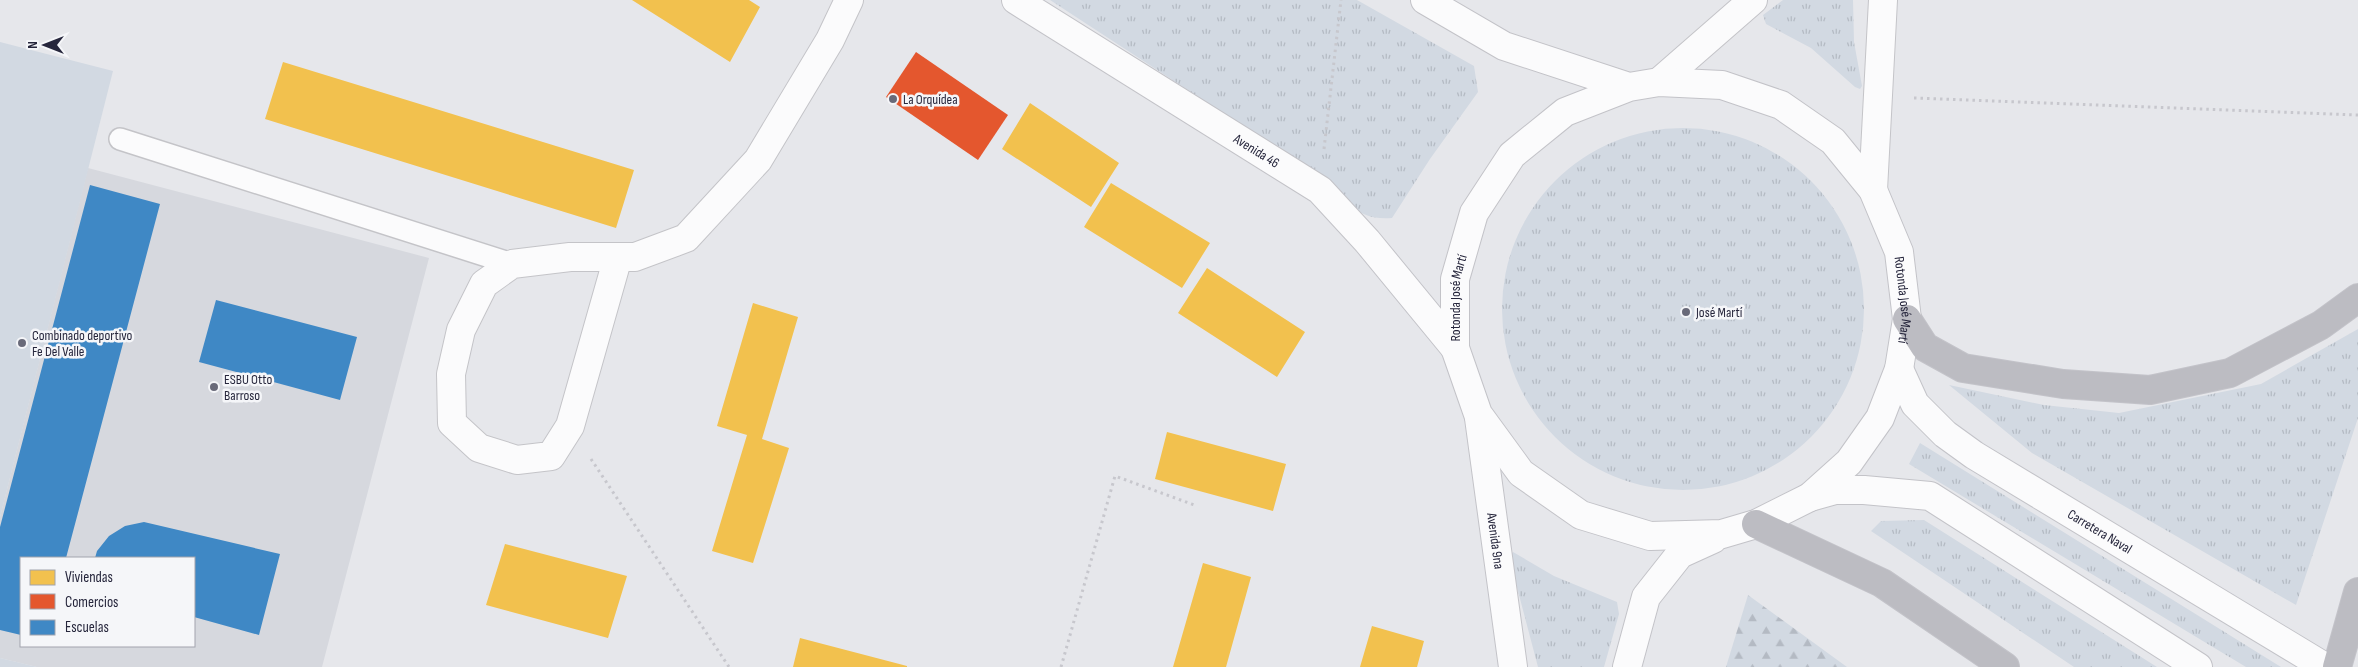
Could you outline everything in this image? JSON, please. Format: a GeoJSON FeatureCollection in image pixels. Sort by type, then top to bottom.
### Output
{"type":"FeatureCollection","features":[{"type":"Feature","properties":{"kind":"highway"},"geometry":{"type":"LineString","coordinates":[[1907,319],[1925,347],[1963,368],[2063,384],[2150,390],[2230,373],[2321,325],[2358,298]]}},
{"type":"Feature","properties":{"kind":"highway"},"geometry":{"type":"LineString","coordinates":[[1756,524],[1882,583],[2005,667]]}},
{"type":"Feature","properties":{"kind":"highway"},"geometry":{"type":"LineString","coordinates":[[2338,667],[2358,592]]}},
{"type":"Feature","properties":{"kind":"main road"},"geometry":{"type":"LineString","coordinates":[[618,257],[570,426],[551,456],[517,460],[479,448],[452,423],[451,374],[461,330],[484,284],[512,264],[570,257],[618,257],[635,257],[686,238],[758,160],[830,40],[849,0]]}},
{"type":"Feature","properties":{"kind":"main road","name":"Avenida 46"},"geometry":{"type":"LineString","coordinates":[[1016,0],[1320,190],[1367,241],[1455,348]]}},
{"type":"Feature","properties":{"kind":"main road"},"geometry":{"type":"LineString","coordinates":[[1425,0],[1504,46],[1629,86]]}},
{"type":"Feature","properties":{"kind":"main road"},"geometry":{"type":"LineString","coordinates":[[1660,82],[1753,0]]}},
{"type":"Feature","properties":{"kind":"main road"},"geometry":{"type":"LineString","coordinates":[[1873,190],[1882,0]]}},
{"type":"Feature","properties":{"kind":"main road","name":"Rotonda José Martí"},"geometry":{"type":"LineString","coordinates":[[1660,82],[1722,85],[1781,105],[1833,141],[1873,190],[1899,252],[1907,319],[1899,369],[1880,418],[1849,462],[1810,497],[1756,524],[1722,534],[1650,536],[1581,515],[1521,473],[1478,414],[1455,348],[1455,278],[1468,232],[1474,213],[1512,155],[1565,112],[1629,86],[1660,82]]}},
{"type":"Feature","properties":{"kind":"main road","name":"Carretera Naval"},"geometry":{"type":"LineString","coordinates":[[1899,369],[1915,404],[1945,434],[1974,455],[2325,667]]}},
{"type":"Feature","properties":{"kind":"main road","name":"Avenida 9na"},"geometry":{"type":"LineString","coordinates":[[1478,414],[1512,667]]}},
{"type":"Feature","properties":{"kind":"main road"},"geometry":{"type":"LineString","coordinates":[[1810,497],[1835,490],[1864,490],[1930,496],[2198,667]]}},
{"type":"Feature","properties":{"kind":"main road"},"geometry":{"type":"LineString","coordinates":[[1627,667],[1646,597],[1680,554],[1722,534]]}},
{"type":"Feature","properties":{"kind":"lane"},"geometry":{"type":"LineString","coordinates":[[120,139],[512,264]]}},
{"type":"Feature","properties":{"kind":"path"},"geometry":{"type":"LineString","coordinates":[[1320,190],[1341,0]]}},
{"type":"Feature","properties":{"kind":"path"},"geometry":{"type":"LineString","coordinates":[[1878,96],[2358,114]]}},
{"type":"Feature","properties":{"kind":"path"},"geometry":{"type":"LineString","coordinates":[[570,426],[729,667]]}},
{"type":"Feature","properties":{"kind":"path"},"geometry":{"type":"LineString","coordinates":[[1061,667],[1115,476],[1197,506]]}},
{"type":"Feature","properties":{"kind":"shaded area","name":"ESBU Otto Barroso"},"geometry":{"type":"Polygon","coordinates":[[[88,168],[429,258],[322,667],[37,667],[0,658],[0,517],[88,168]]]}},
{"type":"Feature","properties":{"kind":"green space"},"geometry":{"type":"Polygon","coordinates":[[[1050,0],[1357,0],[1474,66],[1478,92],[1430,159],[1392,218],[1370,216],[1361,213],[1346,202],[1324,179],[1050,0]]]}},
{"type":"Feature","properties":{"kind":"green space"},"geometry":{"type":"Polygon","coordinates":[[[1783,0],[1853,0],[1854,42],[1862,86],[1860,89],[1855,87],[1811,48],[1766,24],[1763,15],[1783,0]]]}},
{"type":"Feature","properties":{"kind":"green space","name":"Combinado deportivo Fe Del Valle"},"geometry":{"type":"Polygon","coordinates":[[[0,42],[113,71],[0,517],[0,42]]]}},
{"type":"Feature","properties":{"kind":"green space"},"geometry":{"type":"Polygon","coordinates":[[[1683,128],[1718,132],[1752,142],[1784,159],[1811,181],[1833,208],[1850,240],[1860,274],[1864,309],[1860,344],[1850,378],[1833,410],[1811,437],[1784,459],[1752,476],[1718,486],[1683,490],[1648,486],[1614,476],[1582,459],[1555,437],[1533,410],[1516,378],[1506,344],[1502,309],[1506,274],[1516,240],[1533,208],[1555,181],[1582,159],[1614,142],[1648,132],[1683,128]]]}},
{"type":"Feature","properties":{"kind":"green space"},"geometry":{"type":"Polygon","coordinates":[[[2358,329],[2358,418],[2296,605],[2032,453],[1949,385],[2044,405],[2119,413],[2261,384],[2358,329]]]}},
{"type":"Feature","properties":{"kind":"green space"},"geometry":{"type":"Polygon","coordinates":[[[1920,443],[2281,667],[2246,667],[1909,464],[1920,443]]]}},
{"type":"Feature","properties":{"kind":"green space"},"geometry":{"type":"Polygon","coordinates":[[[1924,520],[2157,667],[2074,667],[1871,531],[1881,521],[1924,520]]]}},
{"type":"Feature","properties":{"kind":"green space"},"geometry":{"type":"Polygon","coordinates":[[[1513,552],[1554,576],[1617,602],[1619,614],[1604,667],[1538,667],[1509,557],[1513,552]]]}},
{"type":"Feature","properties":{"kind":"green space"},"geometry":{"type":"Polygon","coordinates":[[[1748,595],[1847,667],[1726,667],[1748,595]]]}},
{"type":"Feature","properties":{"kind":"green space"},"geometry":{"type":"Polygon","coordinates":[[[0,658],[37,667],[0,667],[0,658]]]}},
{"type":"Feature","properties":{"kind":"building: Viviendas"},"geometry":{"type":"Polygon","coordinates":[[[632,0],[749,0],[760,7],[730,62],[632,0]]]}},
{"type":"Feature","properties":{"kind":"building: Viviendas"},"geometry":{"type":"Polygon","coordinates":[[[283,62],[634,170],[616,228],[265,119],[283,62]]]}},
{"type":"Feature","properties":{"kind":"building: Viviendas"},"geometry":{"type":"Polygon","coordinates":[[[1030,103],[1119,163],[1091,207],[1002,149],[1030,103]]]}},
{"type":"Feature","properties":{"kind":"building: Viviendas"},"geometry":{"type":"Polygon","coordinates":[[[1111,183],[1210,243],[1182,288],[1084,227],[1111,183]]]}},
{"type":"Feature","properties":{"kind":"building: Viviendas"},"geometry":{"type":"Polygon","coordinates":[[[1207,268],[1305,332],[1277,377],[1178,313],[1207,268]]]}},
{"type":"Feature","properties":{"kind":"building: Viviendas"},"geometry":{"type":"Polygon","coordinates":[[[753,303],[798,317],[762,439],[789,448],[753,563],[712,551],[747,435],[717,426],[753,303]]]}},
{"type":"Feature","properties":{"kind":"building: Viviendas"},"geometry":{"type":"Polygon","coordinates":[[[1167,432],[1286,464],[1273,511],[1155,479],[1167,432]]]}},
{"type":"Feature","properties":{"kind":"building: Viviendas"},"geometry":{"type":"Polygon","coordinates":[[[505,544],[627,576],[608,638],[486,605],[505,544]]]}},
{"type":"Feature","properties":{"kind":"building: Viviendas"},"geometry":{"type":"Polygon","coordinates":[[[1203,563],[1251,577],[1226,667],[1173,667],[1203,563]]]}},
{"type":"Feature","properties":{"kind":"building: Viviendas"},"geometry":{"type":"Polygon","coordinates":[[[1372,626],[1424,641],[1417,667],[1360,667],[1372,626]]]}},
{"type":"Feature","properties":{"kind":"building: Viviendas"},"geometry":{"type":"Polygon","coordinates":[[[800,638],[907,666],[907,667],[793,667],[800,638]]]}},
{"type":"Feature","properties":{"kind":"building: Comercios"},"geometry":{"type":"Polygon","coordinates":[[[916,52],[1008,115],[978,160],[886,97],[916,52]]]}},
{"type":"Feature","properties":{"kind":"building: Escuelas"},"geometry":{"type":"Polygon","coordinates":[[[90,185],[160,204],[66,557],[20,557],[20,635],[0,630],[0,527],[90,185]]]}},
{"type":"Feature","properties":{"kind":"building: Escuelas"},"geometry":{"type":"Polygon","coordinates":[[[216,300],[357,337],[340,400],[199,362],[216,300]]]}},
{"type":"Feature","properties":{"kind":"building: Escuelas"},"geometry":{"type":"Polygon","coordinates":[[[144,522],[280,554],[259,635],[195,617],[195,557],[95,557],[97,551],[109,536],[125,526],[144,522]]]}},
{"type":"Feature","properties":{"kind":"place","name":"La Orquídea"},"geometry":{"type":"Point","coordinates":[893,99]}},
{"type":"Feature","properties":{"kind":"place","name":"José Martí"},"geometry":{"type":"Point","coordinates":[1686,312]}},
{"type":"Feature","properties":{"kind":"place","name":"Combinado deportivo Fe Del Valle"},"geometry":{"type":"Point","coordinates":[22,343]}},
{"type":"Feature","properties":{"kind":"place","name":"ESBU Otto Barroso"},"geometry":{"type":"Point","coordinates":[214,387]}}]}
